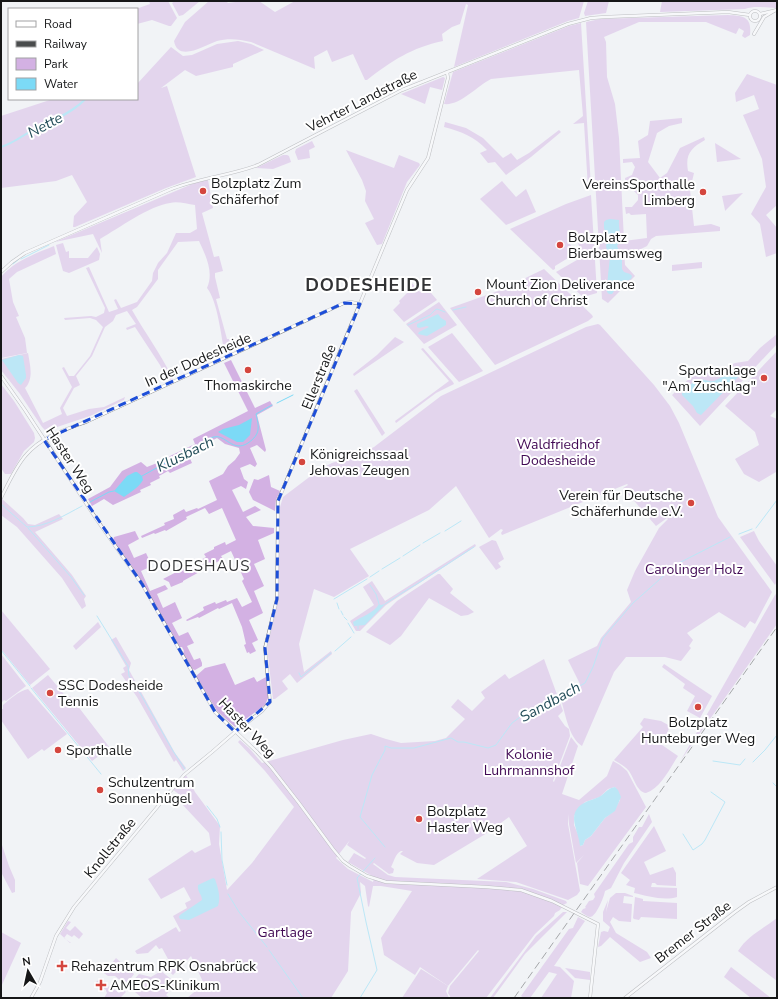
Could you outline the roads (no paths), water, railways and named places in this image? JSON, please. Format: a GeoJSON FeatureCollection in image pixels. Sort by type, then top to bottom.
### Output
{"type":"FeatureCollection","features":[{"type":"Feature","properties":{"kind":"street"},"geometry":{"type":"LineString","coordinates":[[760,14],[760,18],[756,21],[751,19],[750,15],[752,12],[756,11],[760,14],[776,10]]}},
{"type":"Feature","properties":{"kind":"street"},"geometry":{"type":"LineString","coordinates":[[754,34],[764,17],[776,10]]}},
{"type":"Feature","properties":{"kind":"street","name":"Vehrter Landstraße"},"geometry":{"type":"LineString","coordinates":[[1,272],[19,257],[29,252],[179,185],[235,172],[258,164],[387,97],[568,24],[591,18],[721,12],[750,15]]}},
{"type":"Feature","properties":{"kind":"street","name":"Ellerstraße"},"geometry":{"type":"LineString","coordinates":[[270,702],[265,648],[277,599],[278,501],[407,190],[428,158],[448,78],[446,72]]}},
{"type":"Feature","properties":{"kind":"street","name":"In der Dodesheide"},"geometry":{"type":"LineString","coordinates":[[1,498],[27,453],[44,440],[288,330],[344,303],[351,302],[360,304]]}},
{"type":"Feature","properties":{"kind":"street","name":"Haster Weg"},"geometry":{"type":"LineString","coordinates":[[1,376],[21,403],[97,520],[142,584],[215,712],[234,732],[257,752],[286,785],[337,854],[350,866],[375,879],[396,884],[486,887],[521,890],[552,901],[598,924],[590,998]]}},
{"type":"Feature","properties":{"kind":"street","name":"Knollstraße"},"geometry":{"type":"LineString","coordinates":[[31,998],[40,982],[56,936],[74,907],[179,779],[234,732],[262,711],[270,702]]}},
{"type":"Feature","properties":{"kind":"street","name":"Bremer Straße"},"geometry":{"type":"LineString","coordinates":[[625,998],[735,912],[749,902],[777,887]]}},
{"type":"Feature","properties":{"kind":"water","name":"Nette"},"geometry":{"type":"Polygon","coordinates":[[[83,100],[86,100],[63,117],[1,148],[1,146],[66,112],[83,100]]]}},
{"type":"Feature","properties":{"kind":"water"},"geometry":{"type":"Polygon","coordinates":[[[610,219],[619,220],[620,240],[617,246],[622,257],[622,269],[624,272],[632,276],[631,279],[618,285],[612,294],[607,292],[610,257],[606,247],[607,237],[604,228],[604,222],[610,219]]]}},
{"type":"Feature","properties":{"kind":"water"},"geometry":{"type":"Polygon","coordinates":[[[438,314],[446,321],[446,325],[427,336],[418,334],[429,327],[419,328],[417,327],[417,324],[438,314]]]}},
{"type":"Feature","properties":{"kind":"water"},"geometry":{"type":"Polygon","coordinates":[[[19,355],[23,356],[26,375],[26,378],[21,385],[2,360],[19,355]]]}},
{"type":"Feature","properties":{"kind":"water"},"geometry":{"type":"Polygon","coordinates":[[[742,367],[744,368],[744,371],[701,415],[697,413],[693,406],[682,395],[682,391],[696,381],[702,379],[714,381],[742,367]]]}},
{"type":"Feature","properties":{"kind":"water"},"geometry":{"type":"Polygon","coordinates":[[[252,418],[250,435],[243,442],[237,442],[218,432],[223,429],[239,425],[252,418]]]}},
{"type":"Feature","properties":{"kind":"water"},"geometry":{"type":"Polygon","coordinates":[[[135,472],[142,476],[143,480],[137,487],[124,497],[114,491],[127,476],[135,472]]]}},
{"type":"Feature","properties":{"kind":"water"},"geometry":{"type":"Polygon","coordinates":[[[379,604],[385,604],[365,625],[354,626],[353,622],[371,612],[379,604]]]}},
{"type":"Feature","properties":{"kind":"water"},"geometry":{"type":"Polygon","coordinates":[[[615,787],[621,797],[615,811],[605,818],[591,836],[585,840],[583,845],[580,846],[574,823],[575,812],[578,807],[584,803],[599,797],[615,787]]]}},
{"type":"Feature","properties":{"kind":"water"},"geometry":{"type":"Polygon","coordinates":[[[213,878],[215,879],[219,892],[218,906],[189,920],[180,919],[180,915],[202,900],[198,885],[213,878]]]}},
{"type":"Feature","properties":{"kind":"waterway"},"geometry":{"type":"LineString","coordinates":[[21,259],[49,245]]}},
{"type":"Feature","properties":{"kind":"waterway"},"geometry":{"type":"LineString","coordinates":[[13,264],[19,259]]}},
{"type":"Feature","properties":{"kind":"waterway","name":"Klusbach"},"geometry":{"type":"LineString","coordinates":[[453,310],[466,307]]}},
{"type":"Feature","properties":{"kind":"waterway","name":"Klusbach"},"geometry":{"type":"LineString","coordinates":[[408,325],[430,315],[437,309],[445,312]]}},
{"type":"Feature","properties":{"kind":"waterway","name":"Klusbach"},"geometry":{"type":"LineString","coordinates":[[277,403],[293,395]]}},
{"type":"Feature","properties":{"kind":"waterway","name":"Klusbach"},"geometry":{"type":"LineString","coordinates":[[142,476],[207,439],[218,437],[238,446],[248,443],[252,440],[258,430],[256,414],[272,405]]}},
{"type":"Feature","properties":{"kind":"waterway","name":"Klusbach"},"geometry":{"type":"LineString","coordinates":[[90,502],[114,491]]}},
{"type":"Feature","properties":{"kind":"waterway","name":"Sandbach"},"geometry":{"type":"LineString","coordinates":[[756,528],[777,500]]}},
{"type":"Feature","properties":{"kind":"waterway","name":"Klusbach"},"geometry":{"type":"LineString","coordinates":[[1,504],[27,527],[48,523],[82,506]]}},
{"type":"Feature","properties":{"kind":"waterway"},"geometry":{"type":"LineString","coordinates":[[445,531],[461,521]]}},
{"type":"Feature","properties":{"kind":"waterway"},"geometry":{"type":"LineString","coordinates":[[28,528],[71,577],[84,595]]}},
{"type":"Feature","properties":{"kind":"waterway","name":"Sandbach"},"geometry":{"type":"LineString","coordinates":[[739,534],[752,529]]}},
{"type":"Feature","properties":{"kind":"waterway"},"geometry":{"type":"LineString","coordinates":[[423,543],[440,533]]}},
{"type":"Feature","properties":{"kind":"waterway","name":"Sandbach"},"geometry":{"type":"LineString","coordinates":[[385,847],[360,817],[372,775],[385,750],[385,746],[391,748],[414,748],[451,738],[458,742],[488,748],[496,745],[512,723],[527,712],[562,696],[585,683],[593,667],[603,638],[633,603],[677,564],[730,537]]}},
{"type":"Feature","properties":{"kind":"waterway"},"geometry":{"type":"LineString","coordinates":[[403,556],[420,545]]}},
{"type":"Feature","properties":{"kind":"waterway"},"geometry":{"type":"LineString","coordinates":[[385,604],[474,547]]}},
{"type":"Feature","properties":{"kind":"waterway"},"geometry":{"type":"LineString","coordinates":[[382,569],[400,558]]}},
{"type":"Feature","properties":{"kind":"waterway"},"geometry":{"type":"LineString","coordinates":[[370,577],[379,571]]}},
{"type":"Feature","properties":{"kind":"waterway"},"geometry":{"type":"LineString","coordinates":[[334,599],[367,579]]}},
{"type":"Feature","properties":{"kind":"waterway"},"geometry":{"type":"LineString","coordinates":[[370,585],[376,594],[379,604]]}},
{"type":"Feature","properties":{"kind":"waterway"},"geometry":{"type":"LineString","coordinates":[[337,603],[339,609]]}},
{"type":"Feature","properties":{"kind":"waterway"},"geometry":{"type":"LineString","coordinates":[[341,611],[343,615]]}},
{"type":"Feature","properties":{"kind":"waterway"},"geometry":{"type":"LineString","coordinates":[[97,616],[128,666],[129,676],[185,769]]}},
{"type":"Feature","properties":{"kind":"waterway"},"geometry":{"type":"LineString","coordinates":[[344,617],[347,620]]}},
{"type":"Feature","properties":{"kind":"waterway"},"geometry":{"type":"LineString","coordinates":[[348,623],[354,633]]}},
{"type":"Feature","properties":{"kind":"waterway"},"geometry":{"type":"LineString","coordinates":[[335,651],[351,637]]}},
{"type":"Feature","properties":{"kind":"waterway"},"geometry":{"type":"LineString","coordinates":[[1,650],[30,686]]}},
{"type":"Feature","properties":{"kind":"waterway"},"geometry":{"type":"LineString","coordinates":[[299,673],[301,677],[331,653]]}},
{"type":"Feature","properties":{"kind":"waterway"},"geometry":{"type":"LineString","coordinates":[[31,688],[101,774]]}},
{"type":"Feature","properties":{"kind":"waterway"},"geometry":{"type":"LineString","coordinates":[[753,762],[777,735]]}},
{"type":"Feature","properties":{"kind":"waterway"},"geometry":{"type":"LineString","coordinates":[[713,761],[740,765],[745,759]]}},
{"type":"Feature","properties":{"kind":"waterway"},"geometry":{"type":"LineString","coordinates":[[773,783],[777,787]]}},
{"type":"Feature","properties":{"kind":"waterway"},"geometry":{"type":"LineString","coordinates":[[683,834],[693,850],[705,840],[725,802],[711,792]]}},
{"type":"Feature","properties":{"kind":"waterway"},"geometry":{"type":"LineString","coordinates":[[207,806],[217,819],[220,827]]}},
{"type":"Feature","properties":{"kind":"waterway"},"geometry":{"type":"LineString","coordinates":[[221,832],[222,860],[227,885]]}},
{"type":"Feature","properties":{"kind":"waterway","name":"Sandbach"},"geometry":{"type":"LineString","coordinates":[[360,998],[377,970],[357,878],[375,858]]}},
{"type":"Feature","properties":{"kind":"waterway"},"geometry":{"type":"LineString","coordinates":[[228,894],[239,912],[267,947]]}},
{"type":"Feature","properties":{"kind":"waterway"},"geometry":{"type":"LineString","coordinates":[[269,950],[303,998]]}},
{"type":"Feature","properties":{"kind":"railway"},"geometry":{"type":"LineString","coordinates":[[514,998],[777,627]]}},
{"type":"Feature","properties":{"kind":"place","name":"Bolzplatz Zum Schäferhof"},"geometry":{"type":"Point","coordinates":[203,191]}},
{"type":"Feature","properties":{"kind":"place","name":"VereinsSporthalle Limberg"},"geometry":{"type":"Point","coordinates":[703,192]}},
{"type":"Feature","properties":{"kind":"place","name":"Bolzplatz Bierbaumsweg"},"geometry":{"type":"Point","coordinates":[560,245]}},
{"type":"Feature","properties":{"kind":"place","name":"Mount Zion Deliverance Church of Christ"},"geometry":{"type":"Point","coordinates":[478,292]}},
{"type":"Feature","properties":{"kind":"place","name":"Thomaskirche"},"geometry":{"type":"Point","coordinates":[248,370]}},
{"type":"Feature","properties":{"kind":"place","name":"Sportanlage \"Am Zuschlag\""},"geometry":{"type":"Point","coordinates":[764,378]}},
{"type":"Feature","properties":{"kind":"place","name":"Königreichssaal Jehovas Zeugen"},"geometry":{"type":"Point","coordinates":[302,462]}},
{"type":"Feature","properties":{"kind":"place","name":"Verein für Deutsche Schäferhunde e.V."},"geometry":{"type":"Point","coordinates":[691,503]}},
{"type":"Feature","properties":{"kind":"place","name":"SSC Dodesheide Tennis"},"geometry":{"type":"Point","coordinates":[50,693]}},
{"type":"Feature","properties":{"kind":"place","name":"Bolzplatz Hunteburger Weg"},"geometry":{"type":"Point","coordinates":[698,707]}},
{"type":"Feature","properties":{"kind":"place","name":"Sporthalle"},"geometry":{"type":"Point","coordinates":[58,750]}},
{"type":"Feature","properties":{"kind":"place","name":"Schulzentrum Sonnenhügel"},"geometry":{"type":"Point","coordinates":[100,790]}},
{"type":"Feature","properties":{"kind":"place","name":"Bolzplatz Haster Weg"},"geometry":{"type":"Point","coordinates":[419,819]}},
{"type":"Feature","properties":{"kind":"place","name":"Rehazentrum RPK Osnabrück"},"geometry":{"type":"Point","coordinates":[62,966]}},
{"type":"Feature","properties":{"kind":"place","name":"AMEOS-Klinikum"},"geometry":{"type":"Point","coordinates":[101,985]}},
{"type":"Feature","properties":{"kind":"district","name":"DODESHEIDE"},"geometry":{"type":"Point","coordinates":[369,285]}},
{"type":"Feature","properties":{"kind":"district","name":"DODESHAUS"},"geometry":{"type":"Point","coordinates":[199,566]}},
{"type":"Feature","properties":{"kind":"park label","name":"Waldfriedhof Dodesheide"},"geometry":{"type":"Point","coordinates":[558,452]}},
{"type":"Feature","properties":{"kind":"park label","name":"Carolinger Holz"},"geometry":{"type":"Point","coordinates":[694,569]}},
{"type":"Feature","properties":{"kind":"park label","name":"Kolonie Luhrmannshof"},"geometry":{"type":"Point","coordinates":[529,762]}},
{"type":"Feature","properties":{"kind":"park label","name":"Gartlage"},"geometry":{"type":"Point","coordinates":[285,932]}}]}
